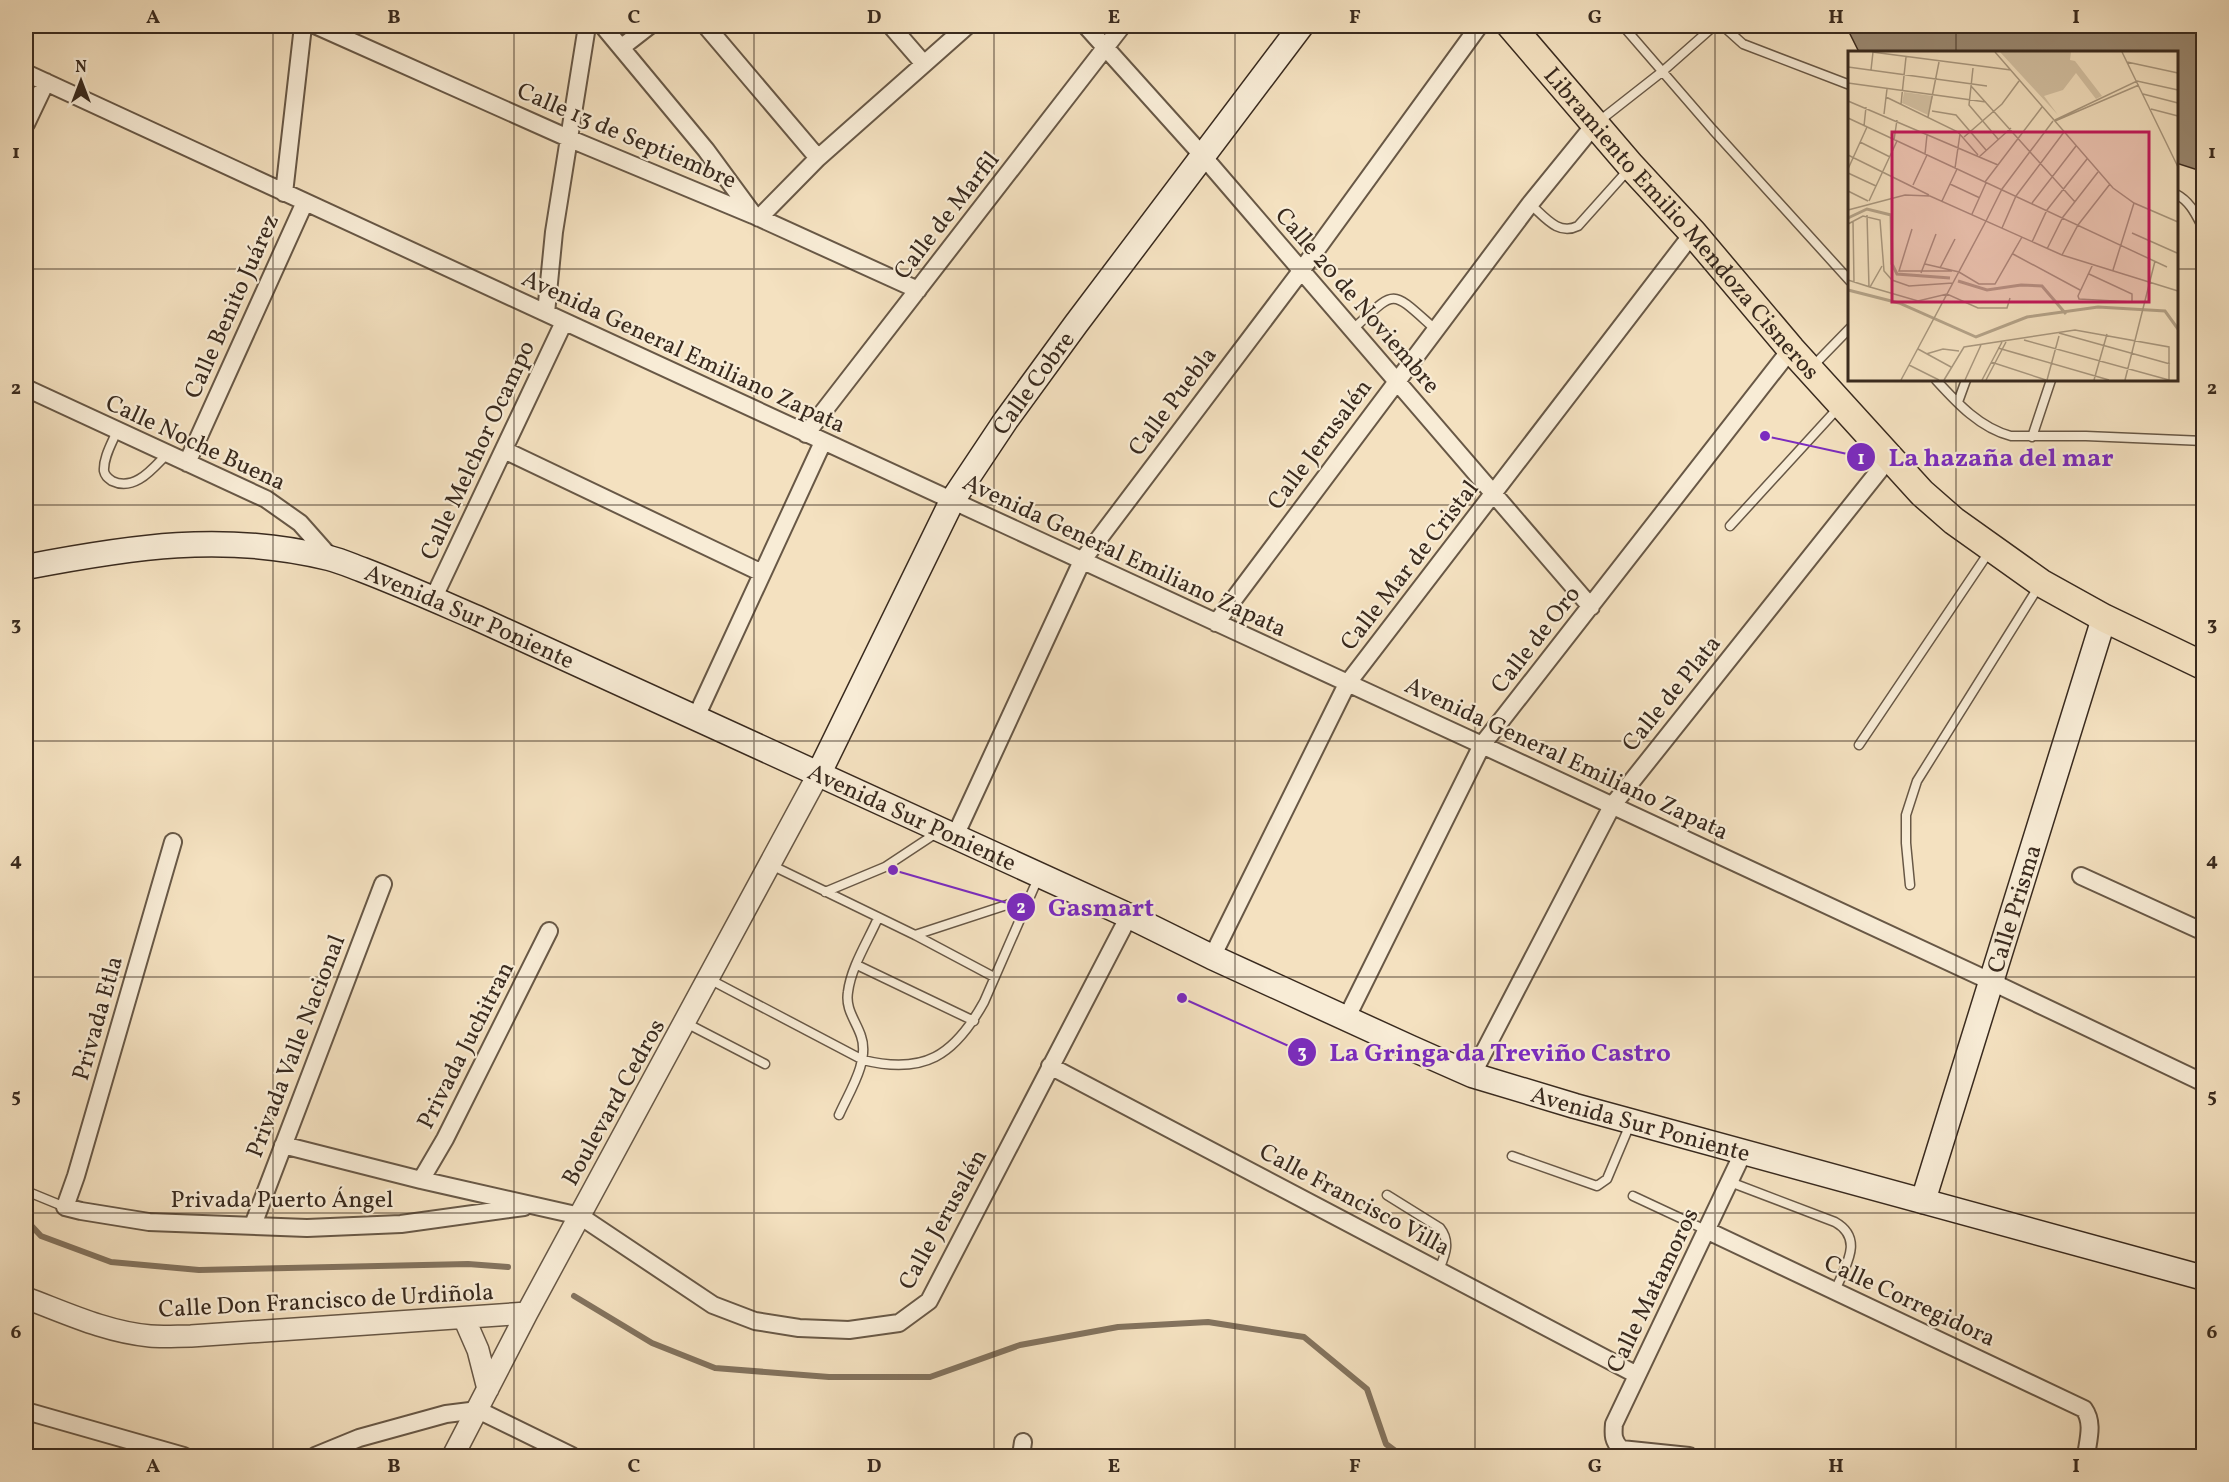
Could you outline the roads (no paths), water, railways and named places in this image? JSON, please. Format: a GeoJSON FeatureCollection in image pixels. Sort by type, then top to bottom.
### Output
{"type":"FeatureCollection","features":[{"type":"Feature","properties":{"kind":"main road","name":"Calle Cobre"},"geometry":{"type":"LineString","coordinates":[[819,773],[952,501],[1006,420],[1202,155],[1301,26]]}},
{"type":"Feature","properties":{"kind":"main road","name":"Libramiento Emilio Mendoza Cisneros"},"geometry":{"type":"LineString","coordinates":[[1511,26],[1631,166],[1693,233],[1791,349],[1930,500],[1954,521],[2041,583],[2104,618],[2204,666]]}},
{"type":"Feature","properties":{"kind":"main road","name":"Avenida Sur Poniente"},"geometry":{"type":"LineString","coordinates":[[26,567],[112,550],[175,545],[226,544],[283,549],[331,558],[434,599],[696,717],[1129,916],[1346,1019],[1472,1075],[1743,1153],[2204,1278]]}},
{"type":"Feature","properties":{"kind":"main road","name":"Calle Prisma"},"geometry":{"type":"LineString","coordinates":[[1923,1201],[2104,618]]}},
{"type":"Feature","properties":{"kind":"street","name":"Calle Benito Juárez"},"geometry":{"type":"LineString","coordinates":[[284,193],[303,26]]}},
{"type":"Feature","properties":{"kind":"street","name":"Calle 13 de Septiembre"},"geometry":{"type":"LineString","coordinates":[[317,26],[568,138],[756,216],[918,290]]}},
{"type":"Feature","properties":{"kind":"street","name":"Calle Melchor Ocampo"},"geometry":{"type":"LineString","coordinates":[[546,314],[554,232],[587,26]]}},
{"type":"Feature","properties":{"kind":"street"},"geometry":{"type":"LineString","coordinates":[[603,26],[706,150],[756,216],[967,26]]}},
{"type":"Feature","properties":{"kind":"street"},"geometry":{"type":"LineString","coordinates":[[622,47],[649,26]]}},
{"type":"Feature","properties":{"kind":"street"},"geometry":{"type":"LineString","coordinates":[[706,26],[818,159]]}},
{"type":"Feature","properties":{"kind":"street"},"geometry":{"type":"LineString","coordinates":[[891,26],[924,64]]}},
{"type":"Feature","properties":{"kind":"street","name":"Calle 20 de Noviembre"},"geometry":{"type":"LineString","coordinates":[[1086,26],[1202,155],[1591,607]]}},
{"type":"Feature","properties":{"kind":"street","name":"Calle de Marfil"},"geometry":{"type":"LineString","coordinates":[[806,434],[1122,26]]}},
{"type":"Feature","properties":{"kind":"street","name":"Calle Puebla"},"geometry":{"type":"LineString","coordinates":[[948,833],[1082,561],[1301,271],[1479,26]]}},
{"type":"Feature","properties":{"kind":"street","name":"Avenida General Emiliano Zapata"},"geometry":{"type":"LineString","coordinates":[[26,73],[1992,981],[2204,1083]]}},
{"type":"Feature","properties":{"kind":"street"},"geometry":{"type":"LineString","coordinates":[[26,124],[46,82]]}},
{"type":"Feature","properties":{"kind":"street","name":"Calle Jerusalén"},"geometry":{"type":"LineString","coordinates":[[1216,623],[1435,329],[1530,204],[1595,124]]}},
{"type":"Feature","properties":{"kind":"street","name":"Calle Benito Juárez"},"geometry":{"type":"LineString","coordinates":[[187,463],[305,202]]}},
{"type":"Feature","properties":{"kind":"street","name":"Calle Mar de Cristal"},"geometry":{"type":"LineString","coordinates":[[1212,957],[1347,684],[1693,233]]}},
{"type":"Feature","properties":{"kind":"street","name":"Calle Melchor Ocampo"},"geometry":{"type":"LineString","coordinates":[[434,599],[564,322]]}},
{"type":"Feature","properties":{"kind":"street","name":"Calle de Oro"},"geometry":{"type":"LineString","coordinates":[[1346,1019],[1482,745],[1791,349]]}},
{"type":"Feature","properties":{"kind":"street","name":"Calle Noche Buena"},"geometry":{"type":"LineString","coordinates":[[26,388],[266,499],[300,523],[331,558]]}},
{"type":"Feature","properties":{"kind":"street"},"geometry":{"type":"LineString","coordinates":[[696,717],[823,442]]}},
{"type":"Feature","properties":{"kind":"street"},"geometry":{"type":"LineString","coordinates":[[504,450],[762,573]]}},
{"type":"Feature","properties":{"kind":"street","name":"Calle de Plata"},"geometry":{"type":"LineString","coordinates":[[1472,1075],[1612,806],[1890,457]]}},
{"type":"Feature","properties":{"kind":"street","name":"Boulevard Cedros"},"geometry":{"type":"LineString","coordinates":[[453,1456],[527,1313],[686,1023],[819,773]]}},
{"type":"Feature","properties":{"kind":"street","name":"Privada Etla"},"geometry":{"type":"LineString","coordinates":[[65,1207],[173,842]]}},
{"type":"Feature","properties":{"kind":"street"},"geometry":{"type":"LineString","coordinates":[[2081,876],[2204,932]]}},
{"type":"Feature","properties":{"kind":"street","name":"Privada Valle Nacional"},"geometry":{"type":"LineString","coordinates":[[253,1225],[383,884]]}},
{"type":"Feature","properties":{"kind":"street","name":"Calle Jerusalén"},"geometry":{"type":"LineString","coordinates":[[580,1216],[713,1305],[755,1321],[799,1328],[849,1330],[899,1323],[929,1301],[1129,916]]}},
{"type":"Feature","properties":{"kind":"street","name":"Privada Juchitran"},"geometry":{"type":"LineString","coordinates":[[421,1180],[445,1139],[549,931]]}},
{"type":"Feature","properties":{"kind":"street","name":"Calle Francisco Villa"},"geometry":{"type":"LineString","coordinates":[[1050,1066],[1637,1375]]}},
{"type":"Feature","properties":{"kind":"street","name":"Privada Puerto Ángel"},"geometry":{"type":"LineString","coordinates":[[283,1145],[421,1180],[580,1216]]}},
{"type":"Feature","properties":{"kind":"street","name":"Calle Matamoros"},"geometry":{"type":"LineString","coordinates":[[1689,1456],[1621,1449],[1615,1443],[1614,1425],[1708,1231],[1743,1153]]}},
{"type":"Feature","properties":{"kind":"street","name":"Privada Puerto Ángel"},"geometry":{"type":"LineString","coordinates":[[65,1207],[149,1222],[307,1228],[401,1224],[534,1205]]}},
{"type":"Feature","properties":{"kind":"street","name":"Calle Corregidora"},"geometry":{"type":"LineString","coordinates":[[1708,1231],[2076,1404],[2089,1416],[2086,1456]]}},
{"type":"Feature","properties":{"kind":"street","name":"Calle Don Francisco de Urdiñola"},"geometry":{"type":"LineString","coordinates":[[26,1298],[93,1323],[150,1336],[191,1336],[527,1313]]}},
{"type":"Feature","properties":{"kind":"street"},"geometry":{"type":"LineString","coordinates":[[464,1318],[476,1342],[488,1389]]}},
{"type":"Feature","properties":{"kind":"street"},"geometry":{"type":"LineString","coordinates":[[315,1456],[359,1438],[446,1414],[478,1410],[572,1456]]}},
{"type":"Feature","properties":{"kind":"street"},"geometry":{"type":"LineString","coordinates":[[26,1411],[184,1456]]}},
{"type":"Feature","properties":{"kind":"lane"},"geometry":{"type":"LineString","coordinates":[[1623,26],[1713,130],[1848,279]]}},
{"type":"Feature","properties":{"kind":"lane"},"geometry":{"type":"LineString","coordinates":[[1595,124],[1663,72],[1714,26]]}},
{"type":"Feature","properties":{"kind":"lane"},"geometry":{"type":"LineString","coordinates":[[1723,26],[1743,44],[1848,84]]}},
{"type":"Feature","properties":{"kind":"lane"},"geometry":{"type":"LineString","coordinates":[[1530,204],[1555,226],[1570,230],[1578,226],[1631,166]]}},
{"type":"Feature","properties":{"kind":"lane"},"geometry":{"type":"LineString","coordinates":[[2178,195],[2186,200],[2193,209],[2204,230]]}},
{"type":"Feature","properties":{"kind":"lane"},"geometry":{"type":"LineString","coordinates":[[1352,330],[1382,303],[1396,297],[1403,300],[1435,329]]}},
{"type":"Feature","properties":{"kind":"lane"},"geometry":{"type":"LineString","coordinates":[[1810,368],[1848,330]]}},
{"type":"Feature","properties":{"kind":"lane"},"geometry":{"type":"LineString","coordinates":[[1937,381],[1989,428],[2012,436],[2086,436],[2204,441]]}},
{"type":"Feature","properties":{"kind":"lane"},"geometry":{"type":"LineString","coordinates":[[1958,402],[1966,381]]}},
{"type":"Feature","properties":{"kind":"lane"},"geometry":{"type":"LineString","coordinates":[[2032,437],[2051,381]]}},
{"type":"Feature","properties":{"kind":"lane"},"geometry":{"type":"LineString","coordinates":[[1730,526],[1841,405]]}},
{"type":"Feature","properties":{"kind":"lane"},"geometry":{"type":"LineString","coordinates":[[117,431],[104,469],[108,479],[126,484],[138,480],[152,470],[167,454]]}},
{"type":"Feature","properties":{"kind":"lane"},"geometry":{"type":"LineString","coordinates":[[1859,745],[1992,548]]}},
{"type":"Feature","properties":{"kind":"lane"},"geometry":{"type":"LineString","coordinates":[[1910,885],[1906,815],[1917,782],[2041,583]]}},
{"type":"Feature","properties":{"kind":"lane"},"geometry":{"type":"LineString","coordinates":[[825,892],[885,867],[948,833]]}},
{"type":"Feature","properties":{"kind":"lane"},"geometry":{"type":"LineString","coordinates":[[770,864],[994,977]]}},
{"type":"Feature","properties":{"kind":"lane"},"geometry":{"type":"LineString","coordinates":[[708,979],[862,1060],[887,1066],[911,1065],[935,1058],[955,1043],[974,1021],[1040,875]]}},
{"type":"Feature","properties":{"kind":"lane"},"geometry":{"type":"LineString","coordinates":[[915,936],[1028,898]]}},
{"type":"Feature","properties":{"kind":"lane"},"geometry":{"type":"LineString","coordinates":[[839,1115],[862,1060],[861,1036],[848,1003],[848,992],[857,965],[878,918]]}},
{"type":"Feature","properties":{"kind":"lane"},"geometry":{"type":"LineString","coordinates":[[857,965],[974,1021]]}},
{"type":"Feature","properties":{"kind":"lane"},"geometry":{"type":"LineString","coordinates":[[686,1023],[765,1064]]}},
{"type":"Feature","properties":{"kind":"lane"},"geometry":{"type":"LineString","coordinates":[[1512,1156],[1597,1186],[1607,1179],[1632,1122]]}},
{"type":"Feature","properties":{"kind":"lane"},"geometry":{"type":"LineString","coordinates":[[1730,1182],[1846,1228],[1852,1246],[1835,1291]]}},
{"type":"Feature","properties":{"kind":"lane"},"geometry":{"type":"LineString","coordinates":[[26,1191],[65,1207]]}},
{"type":"Feature","properties":{"kind":"lane"},"geometry":{"type":"LineString","coordinates":[[1387,1195],[1440,1228],[1446,1235],[1446,1252],[1439,1270]]}},
{"type":"Feature","properties":{"kind":"lane"},"geometry":{"type":"LineString","coordinates":[[1633,1196],[1708,1231]]}},
{"type":"Feature","properties":{"kind":"waterway"},"geometry":{"type":"LineString","coordinates":[[26,1220],[41,1236],[111,1262],[199,1270],[468,1264],[508,1267]]}},
{"type":"Feature","properties":{"kind":"waterway"},"geometry":{"type":"LineString","coordinates":[[574,1296],[652,1343],[715,1368],[829,1377],[930,1377],[1020,1345],[1118,1327],[1208,1322],[1304,1337],[1367,1389],[1386,1444],[1402,1456]]}},
{"type":"Feature","properties":{"kind":"place","name":"La hazaña del mar"},"geometry":{"type":"Point","coordinates":[1765,436]}},
{"type":"Feature","properties":{"kind":"place","name":"Gasmart"},"geometry":{"type":"Point","coordinates":[893,870]}},
{"type":"Feature","properties":{"kind":"place","name":"La Gringa da Treviño Castro"},"geometry":{"type":"Point","coordinates":[1182,998]}}]}
